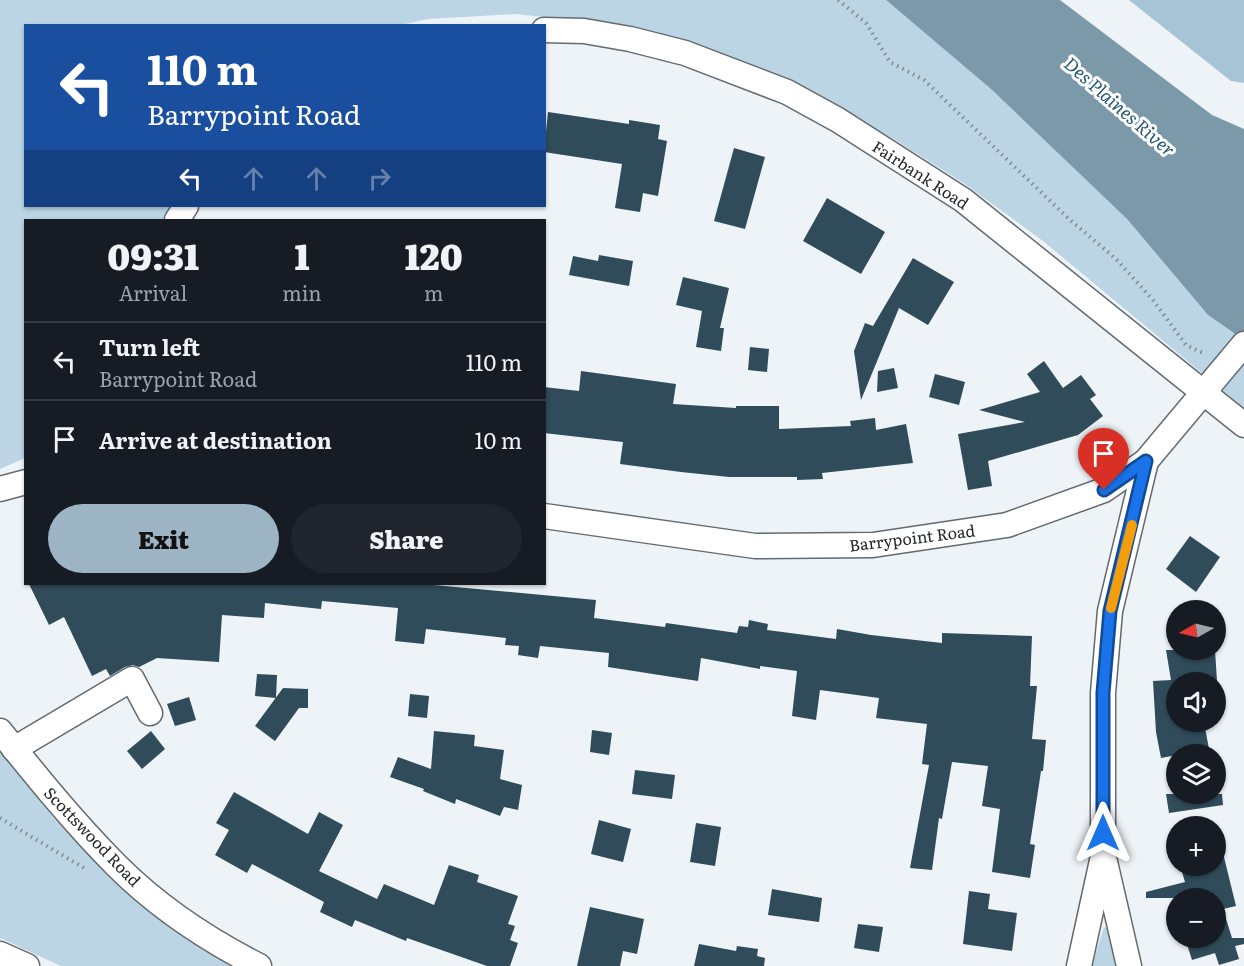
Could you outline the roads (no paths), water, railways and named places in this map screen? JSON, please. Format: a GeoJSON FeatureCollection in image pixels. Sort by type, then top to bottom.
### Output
{"type":"FeatureCollection","features":[{"type":"Feature","properties":{"kind":"street","name":"Fairbank Road"},"geometry":{"type":"LineString","coordinates":[[546,30],[584,31],[630,39],[685,53],[786,92],[896,155],[963,200],[1244,425]]}},
{"type":"Feature","properties":{"kind":"street","name":"Barrypoint Road"},"geometry":{"type":"LineString","coordinates":[[546,516],[755,546],[873,545],[1007,525],[1104,490],[1146,461],[1244,344]]}},
{"type":"Feature","properties":{"kind":"street"},"geometry":{"type":"LineString","coordinates":[[1079,966],[1103,856],[1103,693],[1110,611],[1146,461]]}},
{"type":"Feature","properties":{"kind":"street"},"geometry":{"type":"LineString","coordinates":[[0,489],[24,483]]}},
{"type":"Feature","properties":{"kind":"street"},"geometry":{"type":"LineString","coordinates":[[7,740],[132,679],[150,713]]}},
{"type":"Feature","properties":{"kind":"street","name":"Scottswood Road"},"geometry":{"type":"LineString","coordinates":[[7,740],[48,791],[118,867],[169,911],[226,949],[259,966]]}},
{"type":"Feature","properties":{"kind":"street"},"geometry":{"type":"LineString","coordinates":[[1103,856],[1129,966]]}},
{"type":"Feature","properties":{"kind":"street"},"geometry":{"type":"LineString","coordinates":[[0,954],[27,966]]}},
{"type":"Feature","properties":{"kind":"water","name":"Des Plaines River"},"geometry":{"type":"Polygon","coordinates":[[[886,0],[1060,0],[1212,115],[1244,129],[1244,340],[1208,315],[1127,219],[991,89],[886,0]]]}}]}
